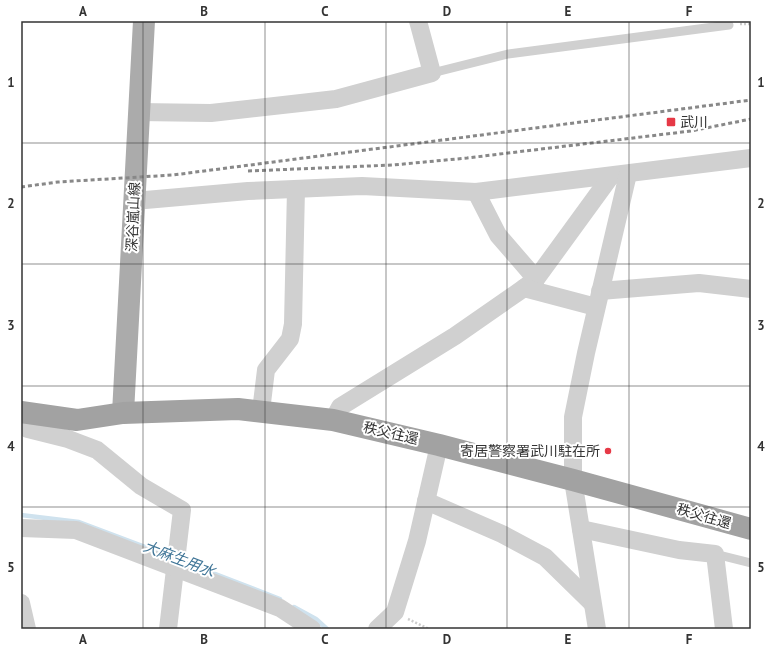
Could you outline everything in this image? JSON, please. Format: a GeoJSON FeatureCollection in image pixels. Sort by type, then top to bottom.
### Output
{"type":"FeatureCollection","features":[{"type":"Feature","properties":{"kind":"highway","name":"秩父往還"},"geometry":{"type":"LineString","coordinates":[[21,412],[77,420],[123,413],[238,409],[333,420],[439,445],[751,529]]}},
{"type":"Feature","properties":{"kind":"main road","name":"深谷嵐山線"},"geometry":{"type":"LineString","coordinates":[[123,413],[144,21]]}},
{"type":"Feature","properties":{"kind":"street"},"geometry":{"type":"LineString","coordinates":[[138,112],[211,113],[336,99],[432,73],[418,21]]}},
{"type":"Feature","properties":{"kind":"street"},"geometry":{"type":"LineString","coordinates":[[134,201],[248,191],[362,186],[476,192],[751,158]]}},
{"type":"Feature","properties":{"kind":"street"},"geometry":{"type":"LineString","coordinates":[[333,420],[340,407],[455,336],[530,283],[620,175]]}},
{"type":"Feature","properties":{"kind":"street"},"geometry":{"type":"LineString","coordinates":[[597,629],[573,480],[573,417],[598,299],[620,175]]}},
{"type":"Feature","properties":{"kind":"street"},"geometry":{"type":"LineString","coordinates":[[261,412],[266,370],[290,339],[294,324],[296,189]]}},
{"type":"Feature","properties":{"kind":"street"},"geometry":{"type":"LineString","coordinates":[[476,192],[498,235],[530,283],[598,299],[699,283],[751,289]]}},
{"type":"Feature","properties":{"kind":"street"},"geometry":{"type":"LineString","coordinates":[[21,419],[28,429],[68,439],[97,450],[141,486],[182,510],[168,629]]}},
{"type":"Feature","properties":{"kind":"street"},"geometry":{"type":"LineString","coordinates":[[377,629],[395,612],[417,541],[439,445]]}},
{"type":"Feature","properties":{"kind":"street"},"geometry":{"type":"LineString","coordinates":[[426,501],[502,534],[545,557],[592,603]]}},
{"type":"Feature","properties":{"kind":"street"},"geometry":{"type":"LineString","coordinates":[[21,528],[76,530],[280,608],[312,629]]}},
{"type":"Feature","properties":{"kind":"street"},"geometry":{"type":"LineString","coordinates":[[581,529],[679,550],[715,554],[724,629]]}},
{"type":"Feature","properties":{"kind":"street"},"geometry":{"type":"LineString","coordinates":[[21,603],[27,629]]}},
{"type":"Feature","properties":{"kind":"lane"},"geometry":{"type":"LineString","coordinates":[[432,73],[508,54],[729,25]]}},
{"type":"Feature","properties":{"kind":"lane"},"geometry":{"type":"LineString","coordinates":[[715,554],[751,563]]}},
{"type":"Feature","properties":{"kind":"path"},"geometry":{"type":"LineString","coordinates":[[395,612],[429,629]]}},
{"type":"Feature","properties":{"kind":"waterway","name":"大麻生用水"},"geometry":{"type":"LineString","coordinates":[[21,515],[79,522],[172,557]]}},
{"type":"Feature","properties":{"kind":"waterway","name":"大麻生用水"},"geometry":{"type":"LineString","coordinates":[[179,560],[280,599]]}},
{"type":"Feature","properties":{"kind":"waterway","name":"大麻生用水"},"geometry":{"type":"LineString","coordinates":[[294,607],[316,619],[327,629]]}},
{"type":"Feature","properties":{"kind":"railway"},"geometry":{"type":"LineString","coordinates":[[21,187],[58,182],[173,175],[751,100]]}},
{"type":"Feature","properties":{"kind":"railway"},"geometry":{"type":"LineString","coordinates":[[248,171],[393,165],[467,158],[691,131],[751,119]]}},
{"type":"Feature","properties":{"kind":"place","name":"武川"},"geometry":{"type":"Point","coordinates":[671,122]}},
{"type":"Feature","properties":{"kind":"place","name":"寄居警察署武川駐在所"},"geometry":{"type":"Point","coordinates":[608,451]}}]}
